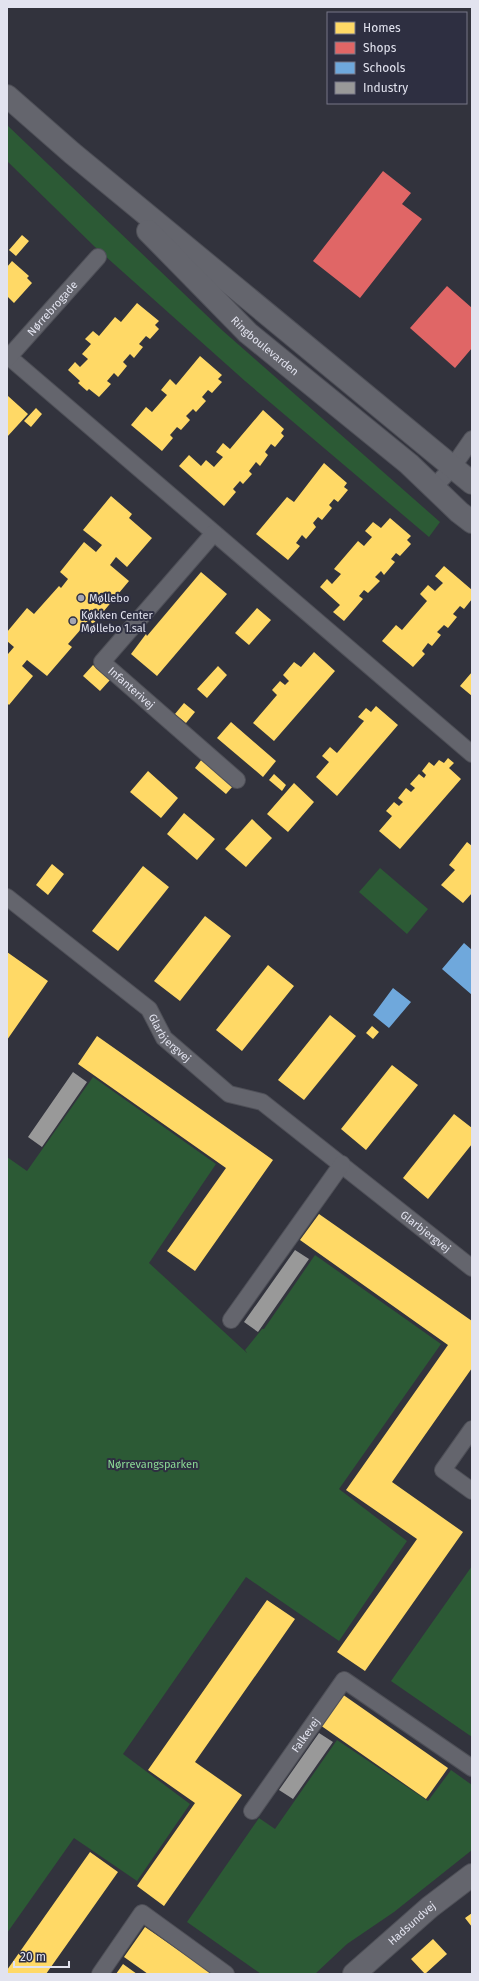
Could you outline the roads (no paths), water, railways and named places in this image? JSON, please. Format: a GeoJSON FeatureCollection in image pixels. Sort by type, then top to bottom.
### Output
{"type":"FeatureCollection","features":[{"type":"Feature","properties":{"kind":"main road","name":"Ringboulevarden"},"geometry":{"type":"LineString","coordinates":[[7,96],[72,153],[259,305],[452,468],[472,483]]}},
{"type":"Feature","properties":{"kind":"main road","name":"Ringboulevarden"},"geometry":{"type":"LineString","coordinates":[[72,153],[248,332],[409,464],[459,512],[472,522]]}},
{"type":"Feature","properties":{"kind":"main road","name":"Hadsundvej"},"geometry":{"type":"LineString","coordinates":[[354,1974],[430,1907],[472,1875]]}},
{"type":"Feature","properties":{"kind":"street","name":"Nørrebrogade"},"geometry":{"type":"LineString","coordinates":[[8,358],[98,257]]}},
{"type":"Feature","properties":{"kind":"street"},"geometry":{"type":"LineString","coordinates":[[8,358],[214,532],[472,754]]}},
{"type":"Feature","properties":{"kind":"street"},"geometry":{"type":"LineString","coordinates":[[433,488],[452,468],[472,439]]}},
{"type":"Feature","properties":{"kind":"street","name":"Infanterivej"},"geometry":{"type":"LineString","coordinates":[[214,532],[102,662],[237,780]]}},
{"type":"Feature","properties":{"kind":"street","name":"Glarbjergvej"},"geometry":{"type":"LineString","coordinates":[[7,897],[149,1009],[164,1038],[229,1094],[262,1102],[472,1268]]}},
{"type":"Feature","properties":{"kind":"street"},"geometry":{"type":"LineString","coordinates":[[231,1320],[342,1164]]}},
{"type":"Feature","properties":{"kind":"street"},"geometry":{"type":"LineString","coordinates":[[472,1429],[443,1470],[472,1491]]}},
{"type":"Feature","properties":{"kind":"street","name":"Falkevej"},"geometry":{"type":"LineString","coordinates":[[252,1811],[344,1680],[472,1768]]}},
{"type":"Feature","properties":{"kind":"street"},"geometry":{"type":"LineString","coordinates":[[100,1974],[142,1913],[226,1974]]}},
{"type":"Feature","properties":{"kind":"place","name":"Møllebo"},"geometry":{"type":"Point","coordinates":[81,598]}},
{"type":"Feature","properties":{"kind":"place","name":"Køkken Center Møllebo 1.sal"},"geometry":{"type":"Point","coordinates":[73,621]}},
{"type":"Feature","properties":{"kind":"park label","name":"Nørrevangsparken"},"geometry":{"type":"Point","coordinates":[153,1464]}}]}
